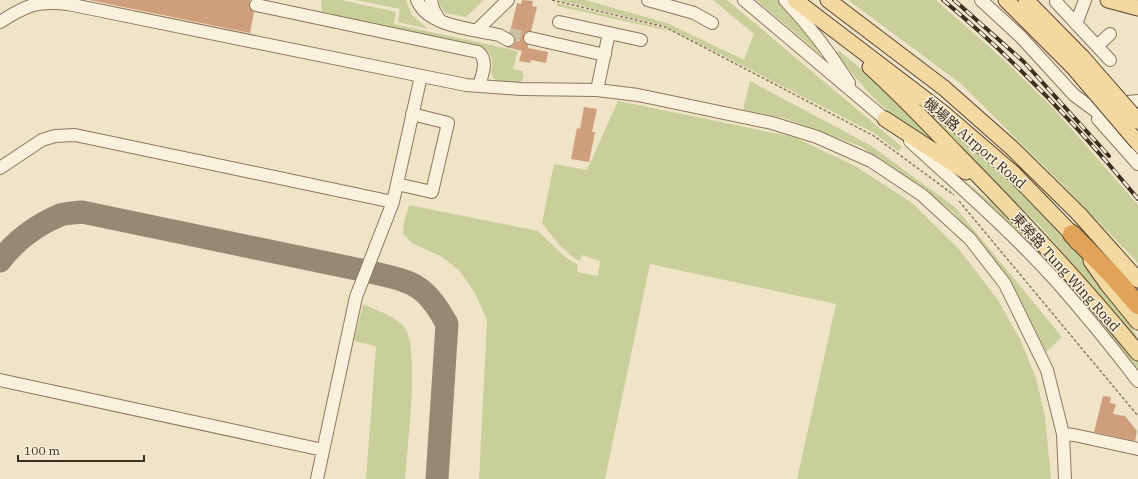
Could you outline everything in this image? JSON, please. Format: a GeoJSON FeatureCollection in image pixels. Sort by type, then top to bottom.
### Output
{"type":"FeatureCollection","features":[{"type":"Feature","properties":{"kind":"highway","name":"機場路 Airport Road"},"geometry":{"type":"LineString","coordinates":[[1072,234],[1112,275],[1138,305]]}},
{"type":"Feature","properties":{"kind":"main road","name":"機場路 Airport Road"},"geometry":{"type":"LineString","coordinates":[[795,0],[942,112],[1012,173],[1072,234]]}},
{"type":"Feature","properties":{"kind":"main road","name":"機場路 Airport Road"},"geometry":{"type":"LineString","coordinates":[[828,0],[944,88],[1013,149],[1079,214],[1138,280]]}},
{"type":"Feature","properties":{"kind":"main road"},"geometry":{"type":"LineString","coordinates":[[1006,0],[1078,62],[1138,121]]}},
{"type":"Feature","properties":{"kind":"main road"},"geometry":{"type":"LineString","coordinates":[[1026,0],[1078,62],[1136,140]]}},
{"type":"Feature","properties":{"kind":"main road"},"geometry":{"type":"LineString","coordinates":[[1108,0],[1138,8]]}},
{"type":"Feature","properties":{"kind":"main road"},"geometry":{"type":"LineString","coordinates":[[813,15],[901,96],[993,191]]}},
{"type":"Feature","properties":{"kind":"main road"},"geometry":{"type":"LineString","coordinates":[[886,119],[993,191]]}},
{"type":"Feature","properties":{"kind":"main road","name":"東榮路 Tung Wing Road"},"geometry":{"type":"LineString","coordinates":[[993,191],[1086,292],[1138,353]]}},
{"type":"Feature","properties":{"kind":"main road"},"geometry":{"type":"LineString","coordinates":[[1072,234],[1108,285],[1138,322]]}},
{"type":"Feature","properties":{"kind":"street"},"geometry":{"type":"LineString","coordinates":[[417,0],[426,14],[440,21],[506,36]]}},
{"type":"Feature","properties":{"kind":"street"},"geometry":{"type":"LineString","coordinates":[[431,0],[433,9],[440,21]]}},
{"type":"Feature","properties":{"kind":"street"},"geometry":{"type":"LineString","coordinates":[[472,29],[496,0]]}},
{"type":"Feature","properties":{"kind":"street"},"geometry":{"type":"LineString","coordinates":[[472,29],[508,0]]}},
{"type":"Feature","properties":{"kind":"street"},"geometry":{"type":"LineString","coordinates":[[648,0],[694,13],[712,23]]}},
{"type":"Feature","properties":{"kind":"street"},"geometry":{"type":"LineString","coordinates":[[744,0],[886,119],[973,198],[1025,248],[1095,326],[1138,381]]}},
{"type":"Feature","properties":{"kind":"street"},"geometry":{"type":"LineString","coordinates":[[785,0],[804,20],[836,62],[856,94]]}},
{"type":"Feature","properties":{"kind":"street"},"geometry":{"type":"LineString","coordinates":[[980,0],[1021,37],[1074,95],[1116,126],[1122,134],[1136,140],[1138,155]]}},
{"type":"Feature","properties":{"kind":"street"},"geometry":{"type":"LineString","coordinates":[[1076,24],[1085,0]]}},
{"type":"Feature","properties":{"kind":"street"},"geometry":{"type":"LineString","coordinates":[[0,22],[29,5],[47,2],[68,4],[421,76],[479,86],[521,89],[597,90],[638,94],[772,123],[817,137],[871,161],[922,194],[970,239],[1005,284],[1047,370],[1063,434],[1065,479]]}},
{"type":"Feature","properties":{"kind":"street"},"geometry":{"type":"LineString","coordinates":[[1056,2],[1110,60]]}},
{"type":"Feature","properties":{"kind":"street"},"geometry":{"type":"LineString","coordinates":[[256,5],[478,52],[485,60],[479,86]]}},
{"type":"Feature","properties":{"kind":"street"},"geometry":{"type":"LineString","coordinates":[[559,22],[641,40]]}},
{"type":"Feature","properties":{"kind":"street"},"geometry":{"type":"LineString","coordinates":[[597,90],[610,34]]}},
{"type":"Feature","properties":{"kind":"street"},"geometry":{"type":"LineString","coordinates":[[1097,46],[1110,34]]}},
{"type":"Feature","properties":{"kind":"street"},"geometry":{"type":"LineString","coordinates":[[529,41],[604,59]]}},
{"type":"Feature","properties":{"kind":"street"},"geometry":{"type":"LineString","coordinates":[[317,479],[356,297],[393,202],[421,76]]}},
{"type":"Feature","properties":{"kind":"street"},"geometry":{"type":"LineString","coordinates":[[1074,95],[1118,111]]}},
{"type":"Feature","properties":{"kind":"street"},"geometry":{"type":"LineString","coordinates":[[1116,126],[1115,119],[1118,111],[1128,102],[1138,101]]}},
{"type":"Feature","properties":{"kind":"street"},"geometry":{"type":"LineString","coordinates":[[1091,108],[1094,115],[1138,164]]}},
{"type":"Feature","properties":{"kind":"street"},"geometry":{"type":"LineString","coordinates":[[397,184],[432,192],[448,123],[412,114]]}},
{"type":"Feature","properties":{"kind":"street"},"geometry":{"type":"LineString","coordinates":[[0,168],[42,140],[54,136],[75,135],[393,202]]}},
{"type":"Feature","properties":{"kind":"street"},"geometry":{"type":"LineString","coordinates":[[0,380],[323,450]]}},
{"type":"Feature","properties":{"kind":"street"},"geometry":{"type":"LineString","coordinates":[[1063,434],[1138,449]]}},
{"type":"Feature","properties":{"kind":"path"},"geometry":{"type":"LineString","coordinates":[[552,0],[665,27],[808,101]]}},
{"type":"Feature","properties":{"kind":"green space"},"geometry":{"type":"Polygon","coordinates":[[[321,0],[341,0],[396,12],[394,24],[518,51],[513,69],[522,71],[524,77],[520,83],[500,82],[492,75],[492,58],[490,53],[485,49],[322,13],[321,0]]]}},
{"type":"Feature","properties":{"kind":"green space"},"geometry":{"type":"Polygon","coordinates":[[[356,0],[406,0],[412,15],[428,29],[398,22],[400,9],[356,0]]]}},
{"type":"Feature","properties":{"kind":"green space"},"geometry":{"type":"Polygon","coordinates":[[[439,0],[484,0],[466,17],[445,13],[439,4],[439,0]]]}},
{"type":"Feature","properties":{"kind":"green space"},"geometry":{"type":"Polygon","coordinates":[[[558,0],[585,0],[667,23],[744,60],[754,34],[713,0],[727,0],[902,147],[898,151],[874,133],[665,26],[558,0]]]}},
{"type":"Feature","properties":{"kind":"green space"},"geometry":{"type":"Polygon","coordinates":[[[756,0],[779,0],[798,20],[821,50],[819,53],[756,0]]]}},
{"type":"Feature","properties":{"kind":"green space"},"geometry":{"type":"Polygon","coordinates":[[[848,0],[936,0],[1005,61],[1053,108],[1138,205],[1138,263],[1062,184],[960,83],[848,0]]]}},
{"type":"Feature","properties":{"kind":"green space"},"geometry":{"type":"Polygon","coordinates":[[[557,3],[663,28],[669,31],[557,6],[557,3]]]}},
{"type":"Feature","properties":{"kind":"green space"},"geometry":{"type":"Polygon","coordinates":[[[838,50],[878,83],[944,149],[896,118],[880,104],[837,54],[838,50]]]}},
{"type":"Feature","properties":{"kind":"green space"},"geometry":{"type":"Polygon","coordinates":[[[750,81],[870,145],[955,207],[1062,337],[1046,352],[1018,295],[979,243],[953,212],[862,147],[784,118],[743,110],[750,81]]]}},
{"type":"Feature","properties":{"kind":"green space"},"geometry":{"type":"Polygon","coordinates":[[[903,86],[1011,180],[1068,240],[1118,305],[1138,340],[1039,225],[957,149],[903,86]]]}},
{"type":"Feature","properties":{"kind":"green space"},"geometry":{"type":"Polygon","coordinates":[[[618,101],[794,137],[855,166],[911,202],[958,248],[998,300],[1020,339],[1036,378],[1045,416],[1051,479],[797,479],[836,304],[650,264],[605,479],[479,479],[487,320],[475,293],[459,270],[442,257],[412,243],[403,234],[404,222],[409,205],[538,231],[564,256],[578,265],[577,272],[598,276],[600,261],[582,255],[580,261],[574,258],[568,254],[542,223],[554,164],[587,170],[618,101]]]}},
{"type":"Feature","properties":{"kind":"green space"},"geometry":{"type":"Polygon","coordinates":[[[945,165],[992,203],[1049,257],[1138,361],[1138,369],[1095,316],[1020,235],[945,165]]]}},
{"type":"Feature","properties":{"kind":"green space"},"geometry":{"type":"Polygon","coordinates":[[[363,304],[386,314],[402,324],[409,340],[412,357],[412,378],[405,479],[366,479],[376,346],[354,341],[363,304]]]}},
{"type":"Feature","properties":{"kind":"building"},"geometry":{"type":"Polygon","coordinates":[[[89,0],[250,0],[249,7],[254,12],[250,33],[89,0]]]}},
{"type":"Feature","properties":{"kind":"building"},"geometry":{"type":"Polygon","coordinates":[[[522,0],[533,1],[532,6],[537,7],[531,31],[524,33],[523,41],[528,45],[528,48],[548,52],[546,63],[531,60],[530,63],[519,61],[522,51],[506,47],[512,47],[515,43],[515,36],[510,32],[517,3],[521,4],[522,0]]]}},
{"type":"Feature","properties":{"kind":"building"},"geometry":{"type":"Polygon","coordinates":[[[584,107],[597,109],[592,132],[595,132],[589,162],[571,159],[577,128],[580,129],[584,107]]]}},
{"type":"Feature","properties":{"kind":"building"},"geometry":{"type":"Polygon","coordinates":[[[1103,396],[1111,397],[1110,403],[1116,404],[1113,414],[1125,416],[1137,431],[1135,441],[1094,432],[1103,396]]]}},
{"type":"Feature","properties":{"kind":"taxiway"},"geometry":{"type":"LineString","coordinates":[[0,261],[20,240],[43,224],[60,215],[82,212],[366,271],[405,281],[423,291],[431,299],[447,324],[437,479]]}},
{"type":"Feature","properties":{"kind":"tunnel"},"geometry":{"type":"LineString","coordinates":[[509,34],[530,38]]}},
{"type":"Feature","properties":{"kind":"railway"},"geometry":{"type":"LineString","coordinates":[[943,0],[1021,70],[1093,146],[1138,199]]}},
{"type":"Feature","properties":{"kind":"railway"},"geometry":{"type":"LineString","coordinates":[[954,0],[1024,62],[1109,156]]}}]}
